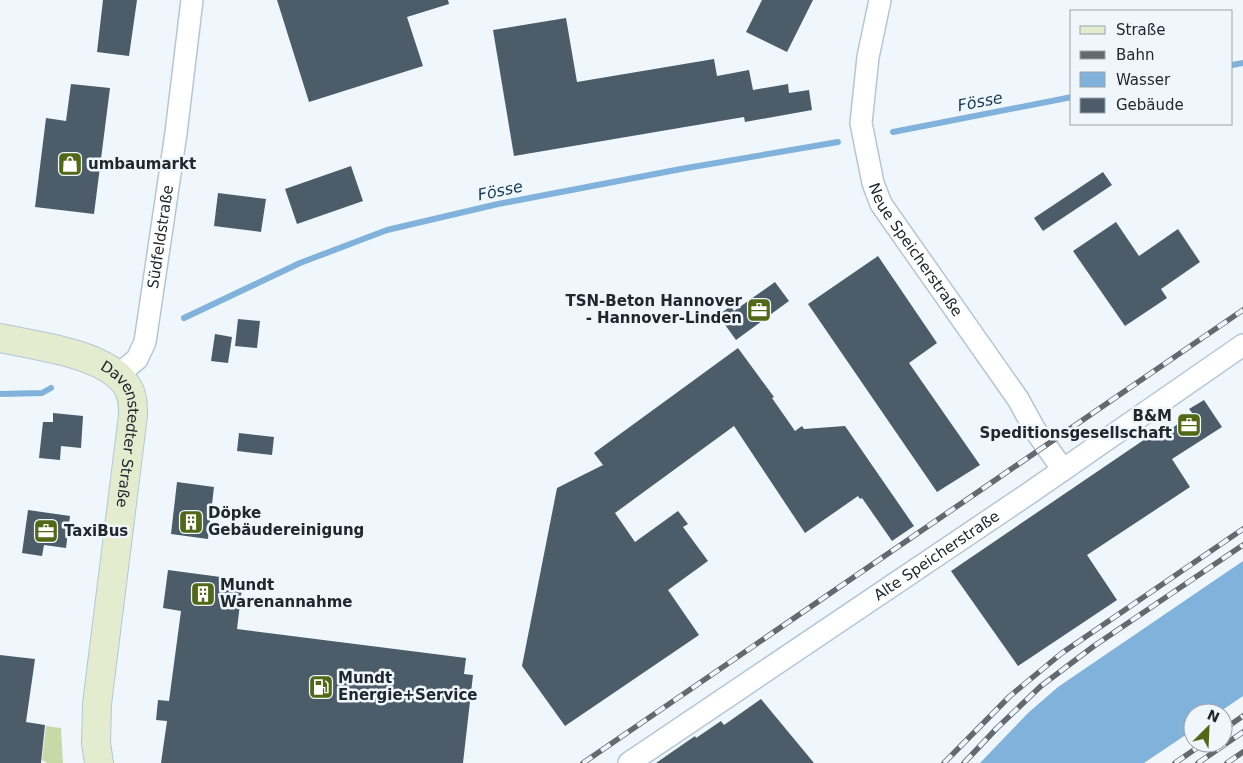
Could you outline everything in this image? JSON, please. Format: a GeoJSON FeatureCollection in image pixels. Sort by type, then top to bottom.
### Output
{"type":"FeatureCollection","features":[{"type":"Feature","properties":{"kind":"street","name":"Südfeldstraße"},"geometry":{"type":"LineString","coordinates":[[118,375],[137,359],[145,342],[176,133],[192,0]]}},
{"type":"Feature","properties":{"kind":"street","name":"Neue Speicherstraße"},"geometry":{"type":"LineString","coordinates":[[880,0],[868,57],[861,123],[872,183],[881,204],[1018,400],[1063,470]]}},
{"type":"Feature","properties":{"kind":"street","name":"Davenstedter Straße"},"geometry":{"type":"LineString","coordinates":[[0,338],[88,358],[103,364],[118,375],[127,386],[133,398],[133,415],[97,704],[96,743],[99,763]]}},
{"type":"Feature","properties":{"kind":"street","name":"Alte Speicherstraße"},"geometry":{"type":"LineString","coordinates":[[629,763],[1063,470],[1243,345]]}},
{"type":"Feature","properties":{"kind":"green space"},"geometry":{"type":"Polygon","coordinates":[[[46,726],[61,728],[63,763],[47,763],[42,760],[46,726]]]}},
{"type":"Feature","properties":{"kind":"water"},"geometry":{"type":"Polygon","coordinates":[[[1243,561],[1243,696],[1233,703],[1183,703],[1183,737],[1144,763],[980,763],[1028,713],[1058,687],[1243,561]]]}},
{"type":"Feature","properties":{"kind":"building"},"geometry":{"type":"Polygon","coordinates":[[[103,0],[137,0],[129,56],[97,52],[103,0]]]}},
{"type":"Feature","properties":{"kind":"building"},"geometry":{"type":"Polygon","coordinates":[[[277,0],[448,0],[449,4],[407,17],[423,66],[309,102],[277,0]]]}},
{"type":"Feature","properties":{"kind":"building"},"geometry":{"type":"Polygon","coordinates":[[[762,0],[813,0],[787,52],[746,32],[762,0]]]}},
{"type":"Feature","properties":{"kind":"building"},"geometry":{"type":"Polygon","coordinates":[[[566,18],[577,82],[714,59],[717,76],[749,70],[753,90],[788,84],[789,93],[809,90],[812,110],[745,122],[744,117],[514,156],[493,30],[566,18]]]}},
{"type":"Feature","properties":{"kind":"building","name":"umbaumarkt"},"geometry":{"type":"Polygon","coordinates":[[[71,84],[110,88],[94,214],[35,207],[46,118],[66,121],[71,84]]]}},
{"type":"Feature","properties":{"kind":"building"},"geometry":{"type":"Polygon","coordinates":[[[351,166],[363,201],[297,224],[285,189],[351,166]]]}},
{"type":"Feature","properties":{"kind":"building"},"geometry":{"type":"Polygon","coordinates":[[[1103,172],[1112,185],[1043,231],[1034,218],[1103,172]]]}},
{"type":"Feature","properties":{"kind":"building"},"geometry":{"type":"Polygon","coordinates":[[[218,193],[266,199],[261,232],[214,226],[218,193]]]}},
{"type":"Feature","properties":{"kind":"building"},"geometry":{"type":"Polygon","coordinates":[[[1116,222],[1139,256],[1178,229],[1200,262],[1161,289],[1167,298],[1125,326],[1073,251],[1116,222]]]}},
{"type":"Feature","properties":{"kind":"building"},"geometry":{"type":"Polygon","coordinates":[[[878,256],[937,343],[909,363],[980,465],[937,492],[808,304],[878,256]]]}},
{"type":"Feature","properties":{"kind":"building"},"geometry":{"type":"Polygon","coordinates":[[[775,282],[789,301],[736,340],[718,315],[731,306],[734,311],[775,282]]]}},
{"type":"Feature","properties":{"kind":"building"},"geometry":{"type":"Polygon","coordinates":[[[238,319],[260,321],[257,348],[235,346],[238,319]]]}},
{"type":"Feature","properties":{"kind":"building"},"geometry":{"type":"Polygon","coordinates":[[[215,334],[232,337],[228,363],[211,361],[215,334]]]}},
{"type":"Feature","properties":{"kind":"building"},"geometry":{"type":"Polygon","coordinates":[[[738,348],[774,397],[772,398],[795,431],[802,426],[804,429],[845,426],[914,526],[892,541],[862,498],[860,499],[858,496],[805,533],[734,426],[615,513],[635,542],[678,511],[688,524],[683,527],[708,561],[668,590],[699,635],[565,726],[522,666],[557,488],[603,465],[594,453],[738,348]]]}},
{"type":"Feature","properties":{"kind":"building"},"geometry":{"type":"Polygon","coordinates":[[[1204,400],[1222,427],[1172,459],[1190,487],[1087,555],[1117,600],[1018,666],[951,571],[1154,433],[1157,438],[1193,414],[1189,409],[1204,400]]]}},
{"type":"Feature","properties":{"kind":"building"},"geometry":{"type":"Polygon","coordinates":[[[53,413],[83,416],[81,448],[61,446],[60,460],[39,458],[43,422],[53,422],[53,413]]]}},
{"type":"Feature","properties":{"kind":"building"},"geometry":{"type":"Polygon","coordinates":[[[239,433],[274,437],[272,455],[237,451],[239,433]]]}},
{"type":"Feature","properties":{"kind":"building","name":"Döpke Gebäudereinigung"},"geometry":{"type":"Polygon","coordinates":[[[177,482],[214,487],[208,539],[171,534],[177,482]]]}},
{"type":"Feature","properties":{"kind":"building","name":"TaxiBus"},"geometry":{"type":"Polygon","coordinates":[[[28,510],[70,516],[66,548],[44,545],[42,556],[22,553],[28,510]]]}},
{"type":"Feature","properties":{"kind":"building","name":"Mundt Energie+Service"},"geometry":{"type":"Polygon","coordinates":[[[168,570],[243,580],[237,629],[466,658],[464,674],[473,675],[463,763],[161,763],[167,721],[156,720],[158,700],[169,701],[181,611],[163,608],[168,570]]]}},
{"type":"Feature","properties":{"kind":"building"},"geometry":{"type":"Polygon","coordinates":[[[0,655],[35,659],[26,722],[45,725],[41,763],[0,763],[0,655]]]}},
{"type":"Feature","properties":{"kind":"building"},"geometry":{"type":"Polygon","coordinates":[[[761,699],[814,763],[656,763],[695,736],[696,738],[721,721],[724,725],[761,699]]]}},
{"type":"Feature","properties":{"kind":"waterway","name":"Fösse"},"geometry":{"type":"LineString","coordinates":[[1233,65],[1243,63]]}},
{"type":"Feature","properties":{"kind":"waterway","name":"Fösse"},"geometry":{"type":"LineString","coordinates":[[893,132],[1070,97]]}},
{"type":"Feature","properties":{"kind":"waterway","name":"Fösse"},"geometry":{"type":"LineString","coordinates":[[184,318],[300,263],[387,230],[498,204],[681,169],[838,142]]}},
{"type":"Feature","properties":{"kind":"waterway","name":"Fösse"},"geometry":{"type":"LineString","coordinates":[[0,394],[42,393],[51,388]]}},
{"type":"Feature","properties":{"kind":"railway"},"geometry":{"type":"LineString","coordinates":[[583,763],[1243,310]]}},
{"type":"Feature","properties":{"kind":"railway"},"geometry":{"type":"LineString","coordinates":[[944,763],[1010,696],[1062,653],[1243,529]]}},
{"type":"Feature","properties":{"kind":"railway"},"geometry":{"type":"LineString","coordinates":[[964,763],[1041,686],[1094,646],[1243,545]]}},
{"type":"Feature","properties":{"kind":"railway"},"geometry":{"type":"LineString","coordinates":[[1233,723],[1243,716]]}},
{"type":"Feature","properties":{"kind":"railway"},"geometry":{"type":"LineString","coordinates":[[1198,763],[1243,732]]}},
{"type":"Feature","properties":{"kind":"railway"},"geometry":{"type":"LineString","coordinates":[[1227,763],[1243,752]]}},
{"type":"Feature","properties":{"kind":"railway"},"geometry":{"type":"LineString","coordinates":[[1175,763],[1190,753]]}},
{"type":"Feature","properties":{"kind":"place","name":"umbaumarkt"},"geometry":{"type":"Point","coordinates":[70,164]}},
{"type":"Feature","properties":{"kind":"place","name":"TSN-Beton Hannover - Hannover-Linden"},"geometry":{"type":"Point","coordinates":[759,310]}},
{"type":"Feature","properties":{"kind":"place","name":"B&M Speditionsgesellschaft"},"geometry":{"type":"Point","coordinates":[1189,425]}},
{"type":"Feature","properties":{"kind":"place","name":"Döpke Gebäudereinigung"},"geometry":{"type":"Point","coordinates":[191,522]}},
{"type":"Feature","properties":{"kind":"place","name":"TaxiBus"},"geometry":{"type":"Point","coordinates":[46,531]}},
{"type":"Feature","properties":{"kind":"place","name":"Mundt Warenannahme"},"geometry":{"type":"Point","coordinates":[203,594]}},
{"type":"Feature","properties":{"kind":"place","name":"Mundt Energie+Service"},"geometry":{"type":"Point","coordinates":[321,687]}}]}
